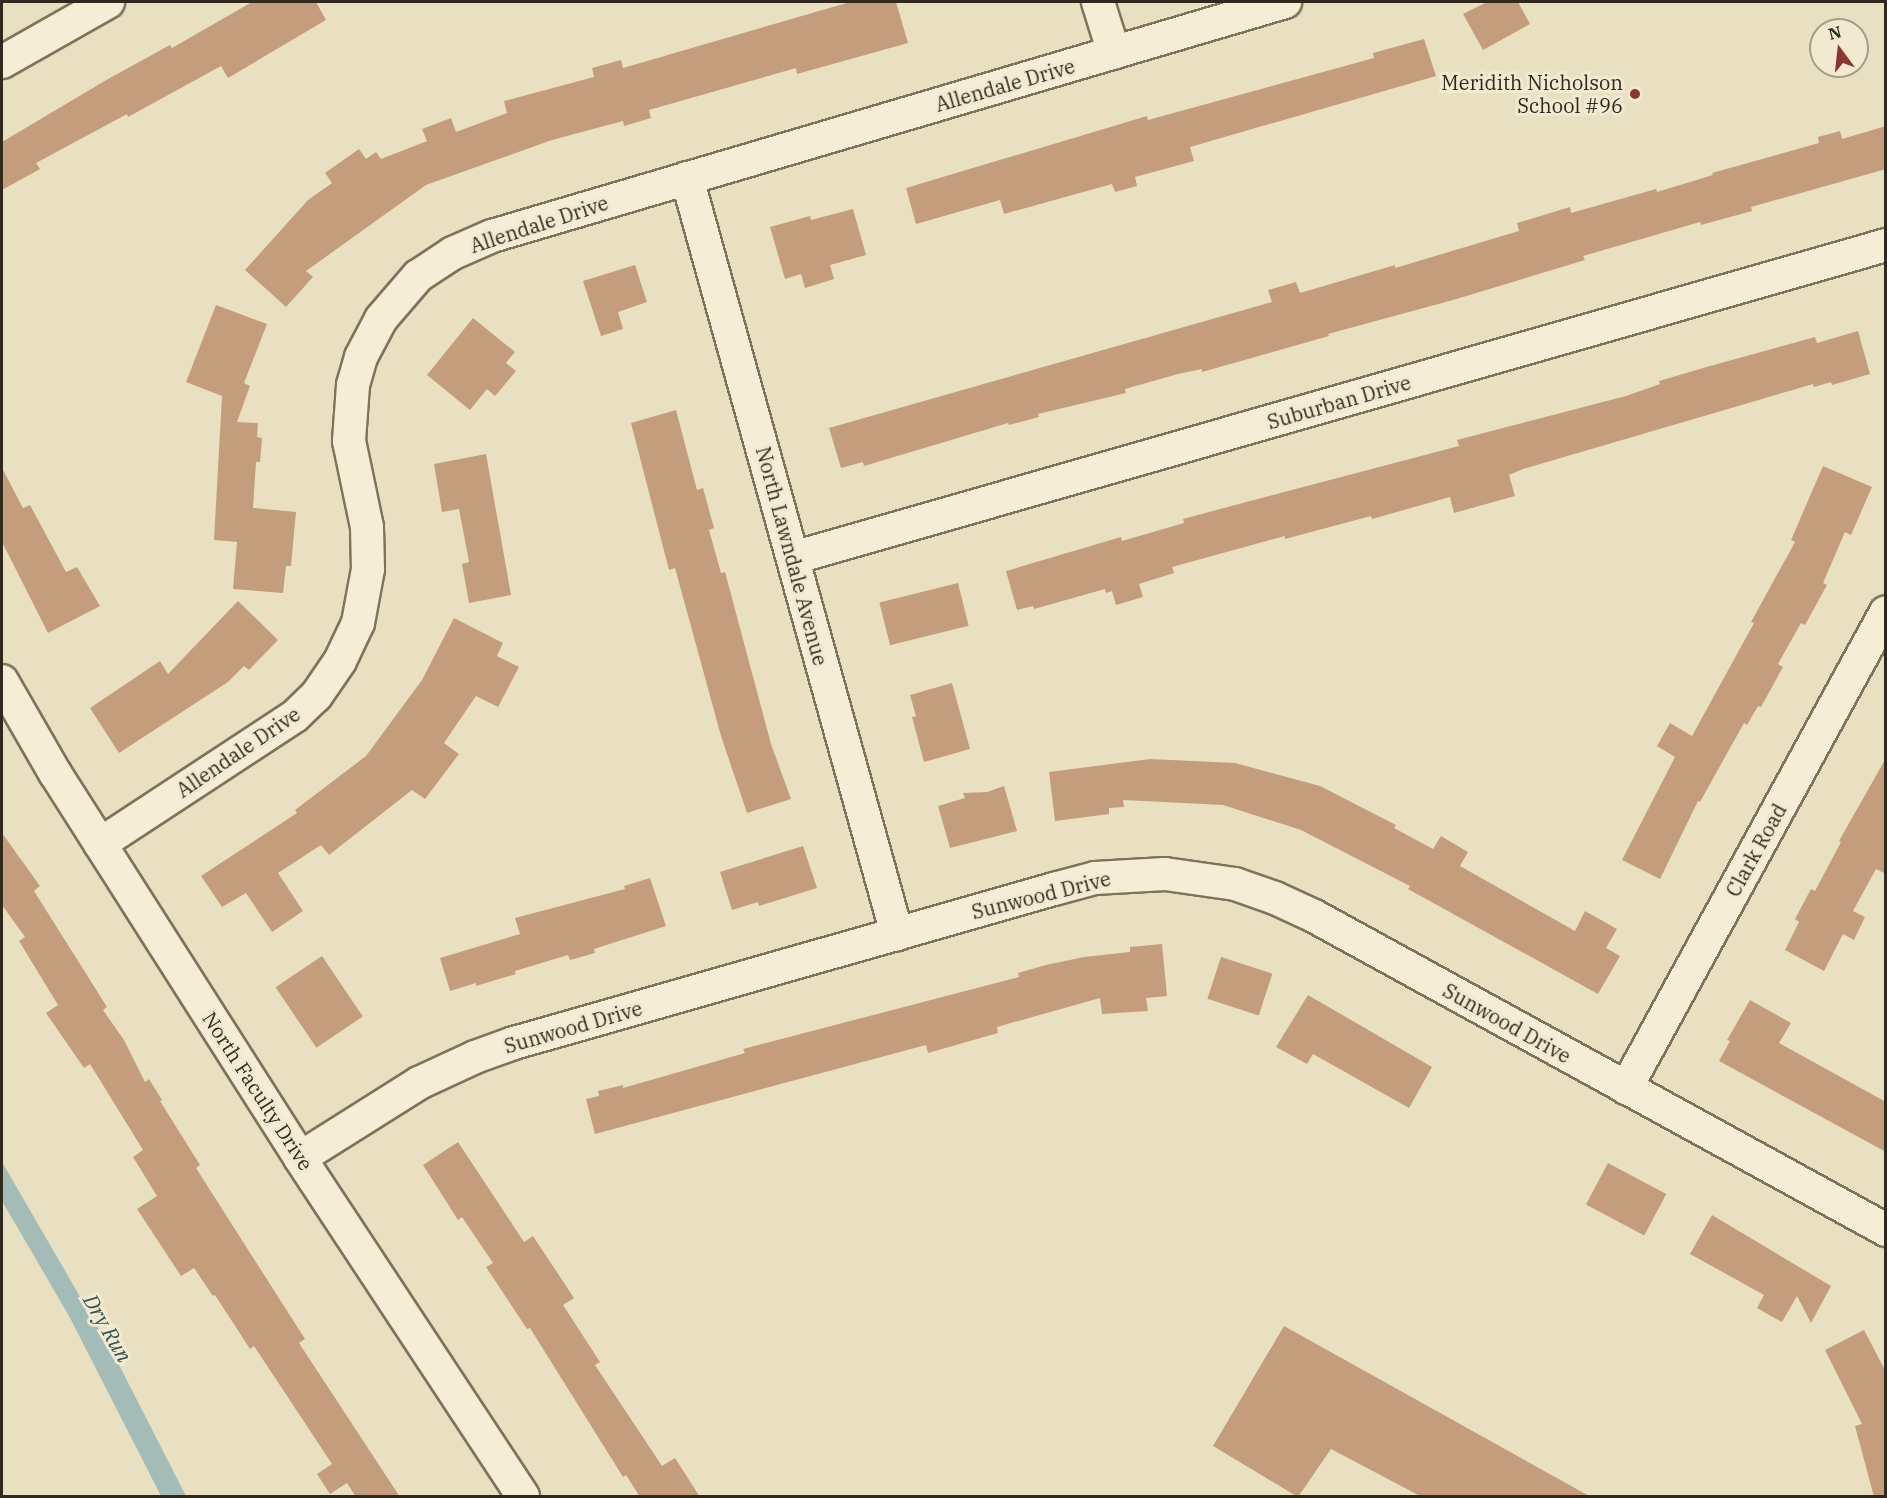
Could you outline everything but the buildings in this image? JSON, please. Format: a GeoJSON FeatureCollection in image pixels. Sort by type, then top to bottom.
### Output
{"type":"FeatureCollection","features":[{"type":"Feature","properties":{"kind":"street"},"geometry":{"type":"LineString","coordinates":[[1098,2],[1114,53]]}},
{"type":"Feature","properties":{"kind":"street","name":"Allendale Drive"},"geometry":{"type":"LineString","coordinates":[[100,844],[295,716],[316,696],[344,655],[357,623],[369,569],[367,527],[349,441],[349,413],[361,357],[389,307],[418,276],[453,253],[484,239],[1285,2]]}},
{"type":"Feature","properties":{"kind":"street"},"geometry":{"type":"LineString","coordinates":[[2,62],[92,6]]}},
{"type":"Feature","properties":{"kind":"street","name":"North Lawndale Avenue"},"geometry":{"type":"LineString","coordinates":[[687,178],[897,934]]}},
{"type":"Feature","properties":{"kind":"street","name":"Suburban Drive"},"geometry":{"type":"LineString","coordinates":[[793,558],[1886,245]]}},
{"type":"Feature","properties":{"kind":"street","name":"Clark Road"},"geometry":{"type":"LineString","coordinates":[[1626,1088],[1886,612]]}},
{"type":"Feature","properties":{"kind":"street","name":"North Faculty Drive"},"geometry":{"type":"LineString","coordinates":[[2,681],[100,844],[300,1158],[523,1497]]}},
{"type":"Feature","properties":{"kind":"street","name":"Sunwood Drive"},"geometry":{"type":"LineString","coordinates":[[300,1158],[412,1086],[475,1057],[1095,878],[1165,874],[1235,884],[1275,898],[1314,916],[1886,1230]]}},
{"type":"Feature","properties":{"kind":"water","name":"Dry Run"},"geometry":{"type":"Polygon","coordinates":[[[2,1162],[115,1357],[186,1496],[161,1496],[69,1316],[2,1201],[2,1162]]]}},
{"type":"Feature","properties":{"kind":"place","name":"Meridith Nicholson School #96"},"geometry":{"type":"Point","coordinates":[1635,94]}}]}
